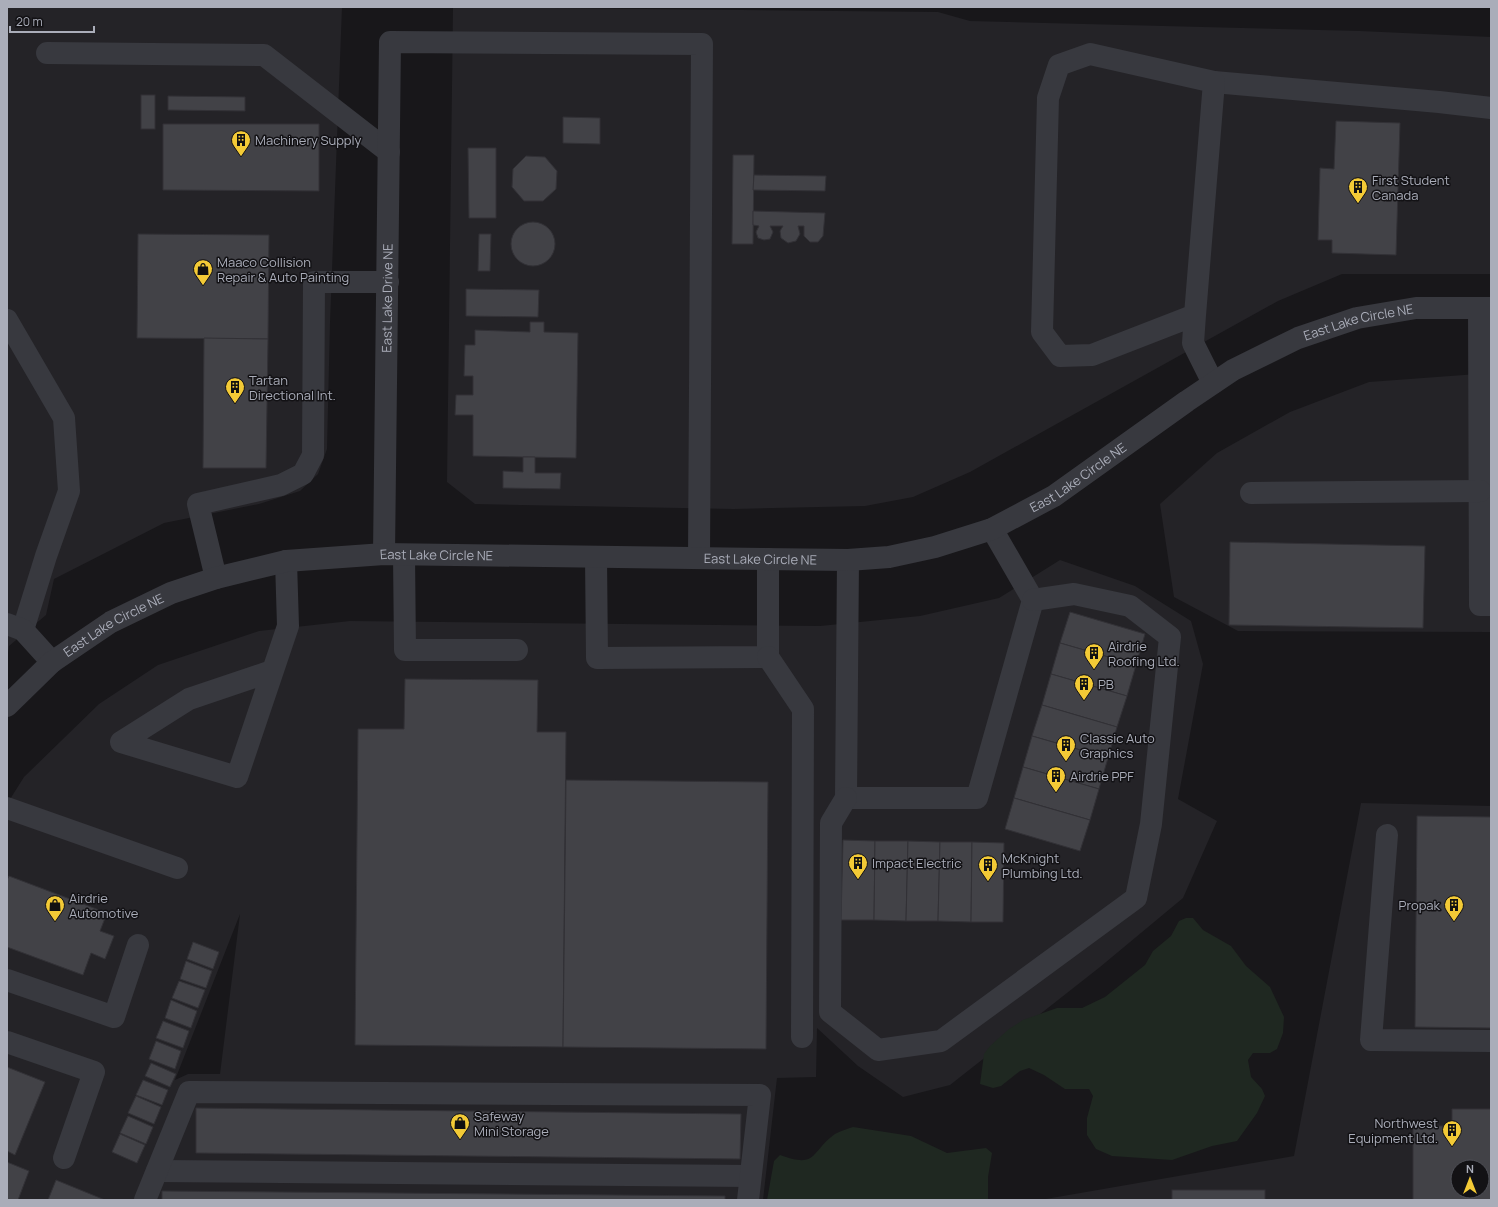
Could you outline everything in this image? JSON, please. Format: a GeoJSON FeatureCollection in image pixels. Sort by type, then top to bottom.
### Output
{"type":"FeatureCollection","features":[{"type":"Feature","properties":{"kind":"street","name":"East Lake Drive NE"},"geometry":{"type":"LineString","coordinates":[[517,650],[405,650],[394,555],[388,282],[390,42],[702,44],[699,558]]}},
{"type":"Feature","properties":{"kind":"street"},"geometry":{"type":"LineString","coordinates":[[47,53],[264,55],[389,152]]}},
{"type":"Feature","properties":{"kind":"street"},"geometry":{"type":"LineString","coordinates":[[1195,316],[1092,355],[1060,356],[1042,332],[1048,98],[1059,65],[1090,54],[1214,82],[1491,108]]}},
{"type":"Feature","properties":{"kind":"street"},"geometry":{"type":"LineString","coordinates":[[1213,384],[1193,343],[1214,82]]}},
{"type":"Feature","properties":{"kind":"street"},"geometry":{"type":"LineString","coordinates":[[216,578],[198,504],[281,485],[303,474],[313,455],[314,282],[388,282]]}},
{"type":"Feature","properties":{"kind":"street","name":"East Lake Circle NE"},"geometry":{"type":"LineString","coordinates":[[7,706],[52,662],[110,622],[171,593],[216,578],[286,561],[394,555],[848,560],[889,557],[927,548],[992,529],[1054,496],[1233,370],[1298,338],[1358,318],[1416,308],[1485,308]]}},
{"type":"Feature","properties":{"kind":"street"},"geometry":{"type":"LineString","coordinates":[[1485,308],[1480,491],[1480,605],[1491,605]]}},
{"type":"Feature","properties":{"kind":"street"},"geometry":{"type":"LineString","coordinates":[[7,320],[64,418],[69,491],[46,556],[15,627],[52,662]]}},
{"type":"Feature","properties":{"kind":"street"},"geometry":{"type":"LineString","coordinates":[[1251,493],[1480,491]]}},
{"type":"Feature","properties":{"kind":"street"},"geometry":{"type":"LineString","coordinates":[[846,798],[977,798],[1033,600],[992,529]]}},
{"type":"Feature","properties":{"kind":"street"},"geometry":{"type":"LineString","coordinates":[[596,557],[597,658],[768,657]]}},
{"type":"Feature","properties":{"kind":"street"},"geometry":{"type":"LineString","coordinates":[[768,559],[768,657],[803,709],[802,1037]]}},
{"type":"Feature","properties":{"kind":"street"},"geometry":{"type":"LineString","coordinates":[[848,560],[846,798],[831,824],[830,1012],[878,1050],[941,1041],[1136,898],[1151,824],[1170,637],[1130,606],[1074,594],[1033,600]]}},
{"type":"Feature","properties":{"kind":"street"},"geometry":{"type":"LineString","coordinates":[[272,672],[189,699],[121,742],[237,776],[288,626],[286,561]]}},
{"type":"Feature","properties":{"kind":"street"},"geometry":{"type":"LineString","coordinates":[[7,808],[177,868]]}},
{"type":"Feature","properties":{"kind":"street"},"geometry":{"type":"LineString","coordinates":[[1387,835],[1371,1040],[1491,1041]]}},
{"type":"Feature","properties":{"kind":"street"},"geometry":{"type":"LineString","coordinates":[[7,980],[114,1017],[138,945]]}},
{"type":"Feature","properties":{"kind":"street"},"geometry":{"type":"LineString","coordinates":[[7,1042],[94,1072],[64,1158]]}},
{"type":"Feature","properties":{"kind":"street"},"geometry":{"type":"LineString","coordinates":[[146,1200],[189,1092],[760,1095],[748,1200]]}},
{"type":"Feature","properties":{"kind":"street"},"geometry":{"type":"LineString","coordinates":[[157,1171],[750,1176]]}},
{"type":"Feature","properties":{"kind":"shaded area"},"geometry":{"type":"Polygon","coordinates":[[[7,7],[342,7],[330,323],[327,449],[318,474],[300,491],[259,504],[164,523],[54,579],[46,615],[9,646],[7,660],[7,7]]]}},
{"type":"Feature","properties":{"kind":"shaded area"},"geometry":{"type":"Polygon","coordinates":[[[453,7],[938,12],[970,21],[1360,31],[1491,37],[1491,274],[1342,274],[1278,301],[970,472],[913,497],[865,506],[734,509],[475,504],[447,482],[453,7]]]}},
{"type":"Feature","properties":{"kind":"shaded area"},"geometry":{"type":"Polygon","coordinates":[[[1491,373],[1491,632],[1238,631],[1174,597],[1160,504],[1217,453],[1290,412],[1369,382],[1491,373]]]}},
{"type":"Feature","properties":{"kind":"shaded area"},"geometry":{"type":"Polygon","coordinates":[[[1060,560],[1135,586],[1191,621],[1203,664],[1178,799],[1217,821],[1183,898],[1100,967],[950,1085],[903,1097],[858,1066],[817,1028],[816,1077],[777,1078],[763,1200],[7,1200],[7,804],[24,777],[99,704],[158,665],[259,631],[350,621],[820,626],[920,616],[999,598],[1060,560]],[[240,914],[175,1080],[188,1074],[220,1074],[240,914]]]}},
{"type":"Feature","properties":{"kind":"shaded area"},"geometry":{"type":"Polygon","coordinates":[[[1361,803],[1491,806],[1491,1200],[1040,1200],[1294,1156],[1361,803]]]}},
{"type":"Feature","properties":{"kind":"shaded area"},"geometry":{"type":"Polygon","coordinates":[[[1186,918],[1193,918],[1203,930],[1231,946],[1246,966],[1270,987],[1284,1017],[1283,1033],[1277,1049],[1270,1053],[1253,1053],[1248,1060],[1251,1077],[1262,1089],[1265,1096],[1257,1113],[1237,1141],[1212,1146],[1172,1160],[1112,1156],[1096,1149],[1087,1135],[1087,1118],[1093,1096],[1089,1089],[1065,1089],[1044,1075],[1029,1068],[1020,1071],[1001,1086],[993,1088],[980,1084],[984,1054],[990,1046],[1009,1029],[1023,1020],[1057,1008],[1082,1008],[1105,997],[1145,965],[1153,951],[1171,936],[1179,921],[1186,918]]]}},
{"type":"Feature","properties":{"kind":"shaded area"},"geometry":{"type":"Polygon","coordinates":[[[853,1127],[911,1136],[947,1153],[986,1148],[992,1153],[988,1177],[988,1200],[767,1200],[774,1161],[780,1155],[792,1159],[808,1159],[835,1134],[853,1127]]]}},
{"type":"Feature","properties":{"kind":"building"},"geometry":{"type":"Polygon","coordinates":[[[141,95],[155,95],[155,129],[141,129],[141,95]]]}},
{"type":"Feature","properties":{"kind":"building"},"geometry":{"type":"Polygon","coordinates":[[[168,96],[245,97],[245,111],[168,110],[168,96]]]}},
{"type":"Feature","properties":{"kind":"building"},"geometry":{"type":"Polygon","coordinates":[[[563,117],[600,118],[600,144],[563,143],[563,117]]]}},
{"type":"Feature","properties":{"kind":"building","name":"First Student Canada"},"geometry":{"type":"Polygon","coordinates":[[[1336,121],[1400,123],[1396,255],[1332,253],[1332,240],[1318,240],[1320,168],[1334,169],[1336,121]]]}},
{"type":"Feature","properties":{"kind":"building","name":"Machinery Supply"},"geometry":{"type":"Polygon","coordinates":[[[163,124],[319,124],[319,191],[163,190],[163,124]]]}},
{"type":"Feature","properties":{"kind":"building"},"geometry":{"type":"Polygon","coordinates":[[[468,148],[496,148],[496,218],[469,218],[468,148]]]}},
{"type":"Feature","properties":{"kind":"building"},"geometry":{"type":"Polygon","coordinates":[[[733,155],[754,155],[753,244],[732,244],[733,155]]]}},
{"type":"Feature","properties":{"kind":"building"},"geometry":{"type":"Polygon","coordinates":[[[526,156],[545,157],[557,171],[556,189],[543,201],[524,201],[512,187],[513,169],[526,156]]]}},
{"type":"Feature","properties":{"kind":"building"},"geometry":{"type":"Polygon","coordinates":[[[754,175],[826,176],[825,191],[753,190],[754,175]]]}},
{"type":"Feature","properties":{"kind":"building"},"geometry":{"type":"Polygon","coordinates":[[[753,211],[825,213],[823,236],[818,242],[810,242],[804,236],[804,226],[798,226],[800,234],[796,241],[788,243],[781,238],[780,231],[783,226],[770,226],[773,232],[770,239],[764,240],[758,238],[756,232],[759,226],[753,225],[753,211]]]}},
{"type":"Feature","properties":{"kind":"building"},"geometry":{"type":"Polygon","coordinates":[[[533,222],[545,226],[551,232],[555,244],[551,256],[545,262],[533,266],[521,262],[515,256],[511,244],[515,232],[521,226],[533,222]]]}},
{"type":"Feature","properties":{"kind":"building","name":"Maaco Collision Repair & Auto Painting"},"geometry":{"type":"Polygon","coordinates":[[[138,234],[269,235],[268,339],[137,338],[138,234]]]}},
{"type":"Feature","properties":{"kind":"building"},"geometry":{"type":"Polygon","coordinates":[[[479,234],[491,234],[490,271],[478,271],[479,234]]]}},
{"type":"Feature","properties":{"kind":"building"},"geometry":{"type":"Polygon","coordinates":[[[466,289],[539,290],[538,317],[466,316],[466,289]]]}},
{"type":"Feature","properties":{"kind":"building"},"geometry":{"type":"Polygon","coordinates":[[[530,322],[544,322],[544,332],[578,333],[576,458],[473,456],[473,415],[455,415],[456,395],[473,395],[473,376],[464,376],[465,345],[475,345],[475,330],[530,332],[530,322]]]}},
{"type":"Feature","properties":{"kind":"building","name":"Tartan Directional Int."},"geometry":{"type":"Polygon","coordinates":[[[204,338],[268,339],[266,468],[203,468],[204,338]]]}},
{"type":"Feature","properties":{"kind":"building"},"geometry":{"type":"Polygon","coordinates":[[[523,457],[535,457],[535,473],[561,473],[560,489],[503,488],[503,471],[523,472],[523,457]]]}},
{"type":"Feature","properties":{"kind":"building"},"geometry":{"type":"Polygon","coordinates":[[[1230,542],[1425,546],[1423,628],[1229,625],[1230,542]]]}},
{"type":"Feature","properties":{"kind":"building"},"geometry":{"type":"Polygon","coordinates":[[[1070,612],[1145,634],[1136,665],[1060,643],[1070,612]]]}},
{"type":"Feature","properties":{"kind":"building","name":"Airdrie Roofing Ltd."},"geometry":{"type":"Polygon","coordinates":[[[1060,643],[1136,665],[1127,696],[1051,674],[1060,643]]]}},
{"type":"Feature","properties":{"kind":"building","name":"PB"},"geometry":{"type":"Polygon","coordinates":[[[1051,674],[1127,696],[1117,727],[1042,705],[1051,674]]]}},
{"type":"Feature","properties":{"kind":"building"},"geometry":{"type":"Polygon","coordinates":[[[405,679],[538,680],[537,732],[566,732],[563,1047],[355,1045],[358,729],[404,729],[405,679]]]}},
{"type":"Feature","properties":{"kind":"building"},"geometry":{"type":"Polygon","coordinates":[[[1042,705],[1117,727],[1108,758],[1032,736],[1042,705]]]}},
{"type":"Feature","properties":{"kind":"building","name":"Classic Auto Graphics"},"geometry":{"type":"Polygon","coordinates":[[[1032,736],[1108,758],[1099,789],[1023,767],[1032,736]]]}},
{"type":"Feature","properties":{"kind":"building","name":"Airdrie PPF"},"geometry":{"type":"Polygon","coordinates":[[[1023,767],[1099,789],[1090,820],[1014,798],[1023,767]]]}},
{"type":"Feature","properties":{"kind":"building"},"geometry":{"type":"Polygon","coordinates":[[[566,780],[768,782],[766,1049],[563,1047],[566,780]]]}},
{"type":"Feature","properties":{"kind":"building"},"geometry":{"type":"Polygon","coordinates":[[[1014,798],[1090,820],[1080,851],[1005,829],[1014,798]]]}},
{"type":"Feature","properties":{"kind":"building","name":"Propak"},"geometry":{"type":"Polygon","coordinates":[[[1417,816],[1491,817],[1491,1028],[1415,1027],[1417,816]]]}},
{"type":"Feature","properties":{"kind":"building","name":"Impact Electric"},"geometry":{"type":"Polygon","coordinates":[[[843,840],[875,841],[874,920],[841,920],[843,840]]]}},
{"type":"Feature","properties":{"kind":"building"},"geometry":{"type":"Polygon","coordinates":[[[875,841],[908,841],[906,921],[874,920],[875,841]]]}},
{"type":"Feature","properties":{"kind":"building"},"geometry":{"type":"Polygon","coordinates":[[[908,841],[940,842],[938,921],[906,921],[908,841]]]}},
{"type":"Feature","properties":{"kind":"building"},"geometry":{"type":"Polygon","coordinates":[[[940,842],[972,842],[971,922],[938,921],[940,842]]]}},
{"type":"Feature","properties":{"kind":"building","name":"McKnight Plumbing Ltd."},"geometry":{"type":"Polygon","coordinates":[[[972,842],[1004,843],[1003,922],[971,922],[972,842]]]}},
{"type":"Feature","properties":{"kind":"building","name":"Airdrie Automotive"},"geometry":{"type":"Polygon","coordinates":[[[9,876],[107,913],[100,931],[114,936],[105,959],[91,953],[83,975],[7,947],[7,880],[9,876]]]}},
{"type":"Feature","properties":{"kind":"building"},"geometry":{"type":"Polygon","coordinates":[[[193,942],[219,952],[213,969],[187,959],[193,942]]]}},
{"type":"Feature","properties":{"kind":"building"},"geometry":{"type":"Polygon","coordinates":[[[186,961],[212,971],[206,988],[180,979],[186,961]]]}},
{"type":"Feature","properties":{"kind":"building"},"geometry":{"type":"Polygon","coordinates":[[[179,981],[205,990],[198,1008],[172,998],[179,981]]]}},
{"type":"Feature","properties":{"kind":"building"},"geometry":{"type":"Polygon","coordinates":[[[171,1000],[197,1011],[191,1028],[165,1018],[171,1000]]]}},
{"type":"Feature","properties":{"kind":"building"},"geometry":{"type":"Polygon","coordinates":[[[163,1021],[189,1031],[183,1048],[156,1038],[163,1021]]]}},
{"type":"Feature","properties":{"kind":"building"},"geometry":{"type":"Polygon","coordinates":[[[156,1041],[181,1051],[175,1069],[149,1059],[156,1041]]]}},
{"type":"Feature","properties":{"kind":"building"},"geometry":{"type":"Polygon","coordinates":[[[151,1063],[176,1074],[170,1087],[145,1076],[151,1063]]]}},
{"type":"Feature","properties":{"kind":"building"},"geometry":{"type":"Polygon","coordinates":[[[7,1067],[45,1082],[15,1155],[7,1151],[7,1067]]]}},
{"type":"Feature","properties":{"kind":"building"},"geometry":{"type":"Polygon","coordinates":[[[143,1080],[168,1090],[162,1105],[136,1095],[143,1080]]]}},
{"type":"Feature","properties":{"kind":"building"},"geometry":{"type":"Polygon","coordinates":[[[136,1096],[161,1107],[154,1124],[128,1113],[136,1096]]]}},
{"type":"Feature","properties":{"kind":"building"},"geometry":{"type":"Polygon","coordinates":[[[196,1108],[741,1114],[740,1159],[196,1153],[196,1108]]]}},
{"type":"Feature","properties":{"kind":"building","name":"Northwest Equipment Ltd."},"geometry":{"type":"Polygon","coordinates":[[[1452,1109],[1491,1109],[1491,1200],[1413,1200],[1413,1126],[1452,1126],[1452,1109]]]}},
{"type":"Feature","properties":{"kind":"building"},"geometry":{"type":"Polygon","coordinates":[[[128,1116],[153,1127],[146,1144],[120,1133],[128,1116]]]}},
{"type":"Feature","properties":{"kind":"building"},"geometry":{"type":"Polygon","coordinates":[[[120,1134],[145,1145],[137,1163],[112,1152],[120,1134]]]}},
{"type":"Feature","properties":{"kind":"building"},"geometry":{"type":"Polygon","coordinates":[[[7,1162],[29,1171],[18,1200],[7,1200],[7,1162]]]}},
{"type":"Feature","properties":{"kind":"building"},"geometry":{"type":"Polygon","coordinates":[[[56,1180],[105,1200],[48,1200],[56,1180]]]}},
{"type":"Feature","properties":{"kind":"building"},"geometry":{"type":"Polygon","coordinates":[[[1172,1190],[1265,1190],[1265,1200],[1172,1200],[1172,1190]]]}},
{"type":"Feature","properties":{"kind":"building"},"geometry":{"type":"Polygon","coordinates":[[[162,1191],[725,1196],[725,1200],[162,1200],[162,1191]]]}},
{"type":"Feature","properties":{"kind":"place","name":"Machinery Supply"},"geometry":{"type":"Point","coordinates":[241,157]}},
{"type":"Feature","properties":{"kind":"place","name":"First Student Canada"},"geometry":{"type":"Point","coordinates":[1358,204]}},
{"type":"Feature","properties":{"kind":"place","name":"Maaco Collision Repair & Auto Painting"},"geometry":{"type":"Point","coordinates":[203,286]}},
{"type":"Feature","properties":{"kind":"place","name":"Tartan Directional Int."},"geometry":{"type":"Point","coordinates":[235,404]}},
{"type":"Feature","properties":{"kind":"place","name":"Airdrie Roofing Ltd."},"geometry":{"type":"Point","coordinates":[1094,670]}},
{"type":"Feature","properties":{"kind":"place","name":"PB"},"geometry":{"type":"Point","coordinates":[1084,701]}},
{"type":"Feature","properties":{"kind":"place","name":"Classic Auto Graphics"},"geometry":{"type":"Point","coordinates":[1066,762]}},
{"type":"Feature","properties":{"kind":"place","name":"Airdrie PPF"},"geometry":{"type":"Point","coordinates":[1056,793]}},
{"type":"Feature","properties":{"kind":"place","name":"Impact Electric"},"geometry":{"type":"Point","coordinates":[858,880]}},
{"type":"Feature","properties":{"kind":"place","name":"McKnight Plumbing Ltd."},"geometry":{"type":"Point","coordinates":[988,882]}},
{"type":"Feature","properties":{"kind":"place","name":"Airdrie Automotive"},"geometry":{"type":"Point","coordinates":[55,922]}},
{"type":"Feature","properties":{"kind":"place","name":"Propak"},"geometry":{"type":"Point","coordinates":[1454,922]}},
{"type":"Feature","properties":{"kind":"place","name":"Safeway Mini Storage"},"geometry":{"type":"Point","coordinates":[460,1140]}},
{"type":"Feature","properties":{"kind":"place","name":"Northwest Equipment Ltd."},"geometry":{"type":"Point","coordinates":[1452,1147]}}]}
